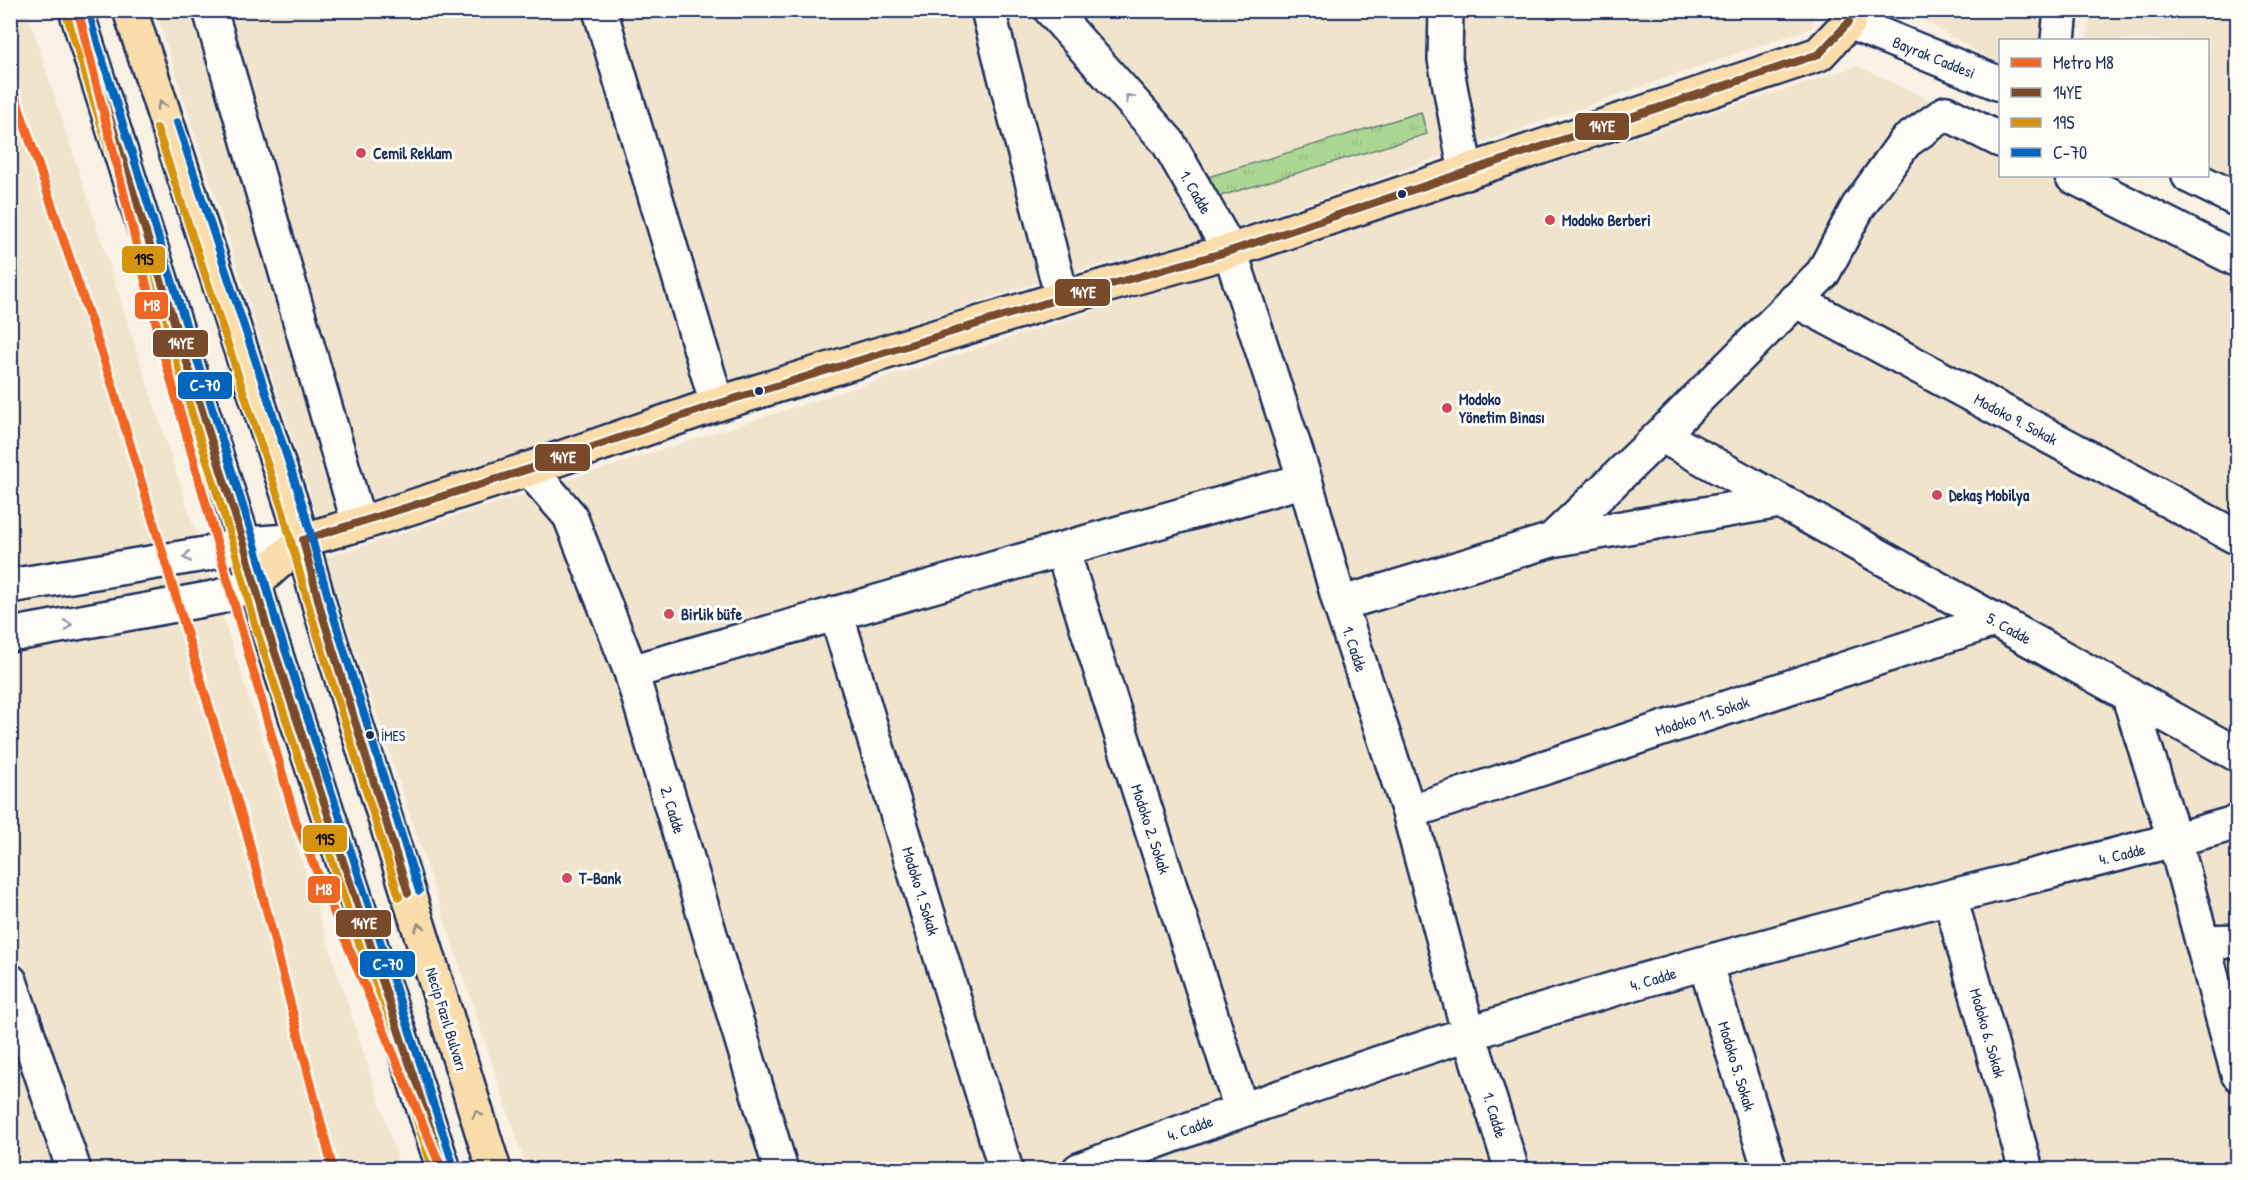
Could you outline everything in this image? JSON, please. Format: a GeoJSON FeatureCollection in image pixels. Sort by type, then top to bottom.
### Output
{"type":"FeatureCollection","features":[{"type":"Feature","properties":{"kind":"main road"},"geometry":{"type":"LineString","coordinates":[[76,10],[244,544],[267,628],[444,1170]]}},
{"type":"Feature","properties":{"kind":"main road","name":"Necip Fazıl Bulvarı"},"geometry":{"type":"LineString","coordinates":[[130,10],[303,540],[321,611],[494,1170]]}},
{"type":"Feature","properties":{"kind":"main road","name":"Bayrak Caddesi"},"geometry":{"type":"LineString","coordinates":[[303,540],[529,469],[717,404],[1062,298],[1230,251],[1818,54],[1849,16]]}},
{"type":"Feature","properties":{"kind":"main road"},"geometry":{"type":"LineString","coordinates":[[255,583],[303,540]]}},
{"type":"Feature","properties":{"kind":"street"},"geometry":{"type":"LineString","coordinates":[[210,10],[359,524]]}},
{"type":"Feature","properties":{"kind":"street"},"geometry":{"type":"LineString","coordinates":[[600,10],[717,404]]}},
{"type":"Feature","properties":{"kind":"street"},"geometry":{"type":"LineString","coordinates":[[988,10],[1062,298]]}},
{"type":"Feature","properties":{"kind":"street","name":"1. Cadde"},"geometry":{"type":"LineString","coordinates":[[1051,10],[1168,142],[1230,251],[1305,480],[1340,604],[1409,812],[1469,1034],[1512,1170]]}},
{"type":"Feature","properties":{"kind":"street"},"geometry":{"type":"LineString","coordinates":[[1446,10],[1445,59],[1466,173]]}},
{"type":"Feature","properties":{"kind":"street"},"geometry":{"type":"LineString","coordinates":[[2058,39],[2061,10]]}},
{"type":"Feature","properties":{"kind":"street","name":"Bayrak Caddesi"},"geometry":{"type":"LineString","coordinates":[[1849,16],[1999,83]]}},
{"type":"Feature","properties":{"kind":"street"},"geometry":{"type":"LineString","coordinates":[[1552,540],[1823,273],[1858,207],[1905,142],[1946,113],[1999,139]]}},
{"type":"Feature","properties":{"kind":"street"},"geometry":{"type":"LineString","coordinates":[[2074,177],[2238,260]]}},
{"type":"Feature","properties":{"kind":"street"},"geometry":{"type":"LineString","coordinates":[[2191,177],[2238,200]]}},
{"type":"Feature","properties":{"kind":"street","name":"Modoko 9. Sokak"},"geometry":{"type":"LineString","coordinates":[[1795,300],[2238,538]]}},
{"type":"Feature","properties":{"kind":"street","name":"5. Cadde"},"geometry":{"type":"LineString","coordinates":[[1661,435],[2238,755]]}},
{"type":"Feature","properties":{"kind":"street","name":"2. Cadde"},"geometry":{"type":"LineString","coordinates":[[529,469],[570,516],[632,672],[781,1170]]}},
{"type":"Feature","properties":{"kind":"street"},"geometry":{"type":"LineString","coordinates":[[632,672],[1305,480]]}},
{"type":"Feature","properties":{"kind":"street"},"geometry":{"type":"LineString","coordinates":[[1340,604],[1552,540],[1780,501]]}},
{"type":"Feature","properties":{"kind":"street"},"geometry":{"type":"LineString","coordinates":[[10,586],[205,554],[244,544],[303,540]]}},
{"type":"Feature","properties":{"kind":"street","name":"Modoko 2. Sokak"},"geometry":{"type":"LineString","coordinates":[[1062,549],[1241,1109]]}},
{"type":"Feature","properties":{"kind":"street"},"geometry":{"type":"LineString","coordinates":[[10,635],[223,596],[255,583]]}},
{"type":"Feature","properties":{"kind":"street","name":"Modoko 1. Sokak"},"geometry":{"type":"LineString","coordinates":[[836,614],[1006,1170]]}},
{"type":"Feature","properties":{"kind":"street","name":"Modoko 11. Sokak"},"geometry":{"type":"LineString","coordinates":[[1409,812],[1995,620]]}},
{"type":"Feature","properties":{"kind":"street"},"geometry":{"type":"LineString","coordinates":[[2128,694],[2175,841],[2238,1074]]}},
{"type":"Feature","properties":{"kind":"street","name":"4. Cadde"},"geometry":{"type":"LineString","coordinates":[[1079,1170],[1241,1109],[1469,1034],[1705,963],[1950,897],[2175,841],[2238,822]]}},
{"type":"Feature","properties":{"kind":"street","name":"Modoko 6. Sokak"},"geometry":{"type":"LineString","coordinates":[[1950,897],[2026,1170]]}},
{"type":"Feature","properties":{"kind":"street"},"geometry":{"type":"LineString","coordinates":[[2202,942],[2238,940]]}},
{"type":"Feature","properties":{"kind":"street","name":"Modoko 5. Sokak"},"geometry":{"type":"LineString","coordinates":[[1705,963],[1770,1170]]}},
{"type":"Feature","properties":{"kind":"street"},"geometry":{"type":"LineString","coordinates":[[10,981],[74,1170]]}},
{"type":"Feature","properties":{"kind":"shaded area"},"geometry":{"type":"Polygon","coordinates":[[[10,11],[27,11],[401,1169],[11,1169],[10,11]]]}},
{"type":"Feature","properties":{"kind":"shaded area"},"geometry":{"type":"Polygon","coordinates":[[[156,11],[1813,11],[1813,27],[1204,239],[1056,276],[318,519],[156,11]]]}},
{"type":"Feature","properties":{"kind":"shaded area"},"geometry":{"type":"Polygon","coordinates":[[[1908,11],[2069,11],[2068,39],[1999,39],[1999,64],[1908,11]]]}},
{"type":"Feature","properties":{"kind":"shaded area"},"geometry":{"type":"Polygon","coordinates":[[[2090,11],[2237,11],[2237,191],[2209,177],[2209,39],[2087,39],[2090,11]]]}},
{"type":"Feature","properties":{"kind":"shaded area"},"geometry":{"type":"Polygon","coordinates":[[[1858,66],[1999,133],[1999,177],[2091,177],[2237,248],[2237,1169],[527,1169],[325,558],[1858,66]]]}},
{"type":"Feature","properties":{"kind":"green space"},"geometry":{"type":"Polygon","coordinates":[[[1421,112],[1427,134],[1204,201],[1198,180],[1421,112]]]}},
{"type":"Feature","properties":{"kind":"metro line","name":"M8"},"geometry":{"type":"LineString","coordinates":[[78,10],[165,359],[296,822],[442,1170]]}},
{"type":"Feature","properties":{"kind":"metro line","name":"M8"},"geometry":{"type":"LineString","coordinates":[[10,81],[112,384],[247,834],[333,1170]]}},
{"type":"Feature","properties":{"kind":"transit line","name":"14YE"},"geometry":{"type":"LineString","coordinates":[[76,10],[244,544],[267,628],[444,1170]]}},
{"type":"Feature","properties":{"kind":"transit line","name":"C-70"},"geometry":{"type":"LineString","coordinates":[[87,10],[254,541],[277,625],[454,1167]]}},
{"type":"Feature","properties":{"kind":"transit line","name":"19S"},"geometry":{"type":"LineString","coordinates":[[66,13],[234,547],[257,631],[433,1170]]}},
{"type":"Feature","properties":{"kind":"transit line","name":"14YE"},"geometry":{"type":"LineString","coordinates":[[303,540],[529,469],[717,404],[1062,298],[1230,251],[1819,54],[1849,22]]}},
{"type":"Feature","properties":{"kind":"transit line","name":"C-70"},"geometry":{"type":"LineString","coordinates":[[177,122],[303,506],[331,608],[419,891]]}},
{"type":"Feature","properties":{"kind":"transit line","name":"19S"},"geometry":{"type":"LineString","coordinates":[[157,128],[283,512],[311,614],[399,897]]}},
{"type":"Feature","properties":{"kind":"transit line","name":"14YE"},"geometry":{"type":"LineString","coordinates":[[303,540],[321,611],[408,893]]}},
{"type":"Feature","properties":{"kind":"place","name":"Cemil Reklam"},"geometry":{"type":"Point","coordinates":[361,153]}},
{"type":"Feature","properties":{"kind":"place","name":"Modoko Berberi"},"geometry":{"type":"Point","coordinates":[1550,220]}},
{"type":"Feature","properties":{"kind":"place","name":"Modoko Yönetim Binası"},"geometry":{"type":"Point","coordinates":[1447,408]}},
{"type":"Feature","properties":{"kind":"place","name":"Dekaş Mobilya"},"geometry":{"type":"Point","coordinates":[1937,495]}},
{"type":"Feature","properties":{"kind":"place","name":"Birlik büfe"},"geometry":{"type":"Point","coordinates":[669,614]}},
{"type":"Feature","properties":{"kind":"place","name":"İMES"},"geometry":{"type":"Point","coordinates":[370,735]}},
{"type":"Feature","properties":{"kind":"place","name":"T-Bank"},"geometry":{"type":"Point","coordinates":[567,878]}}]}
